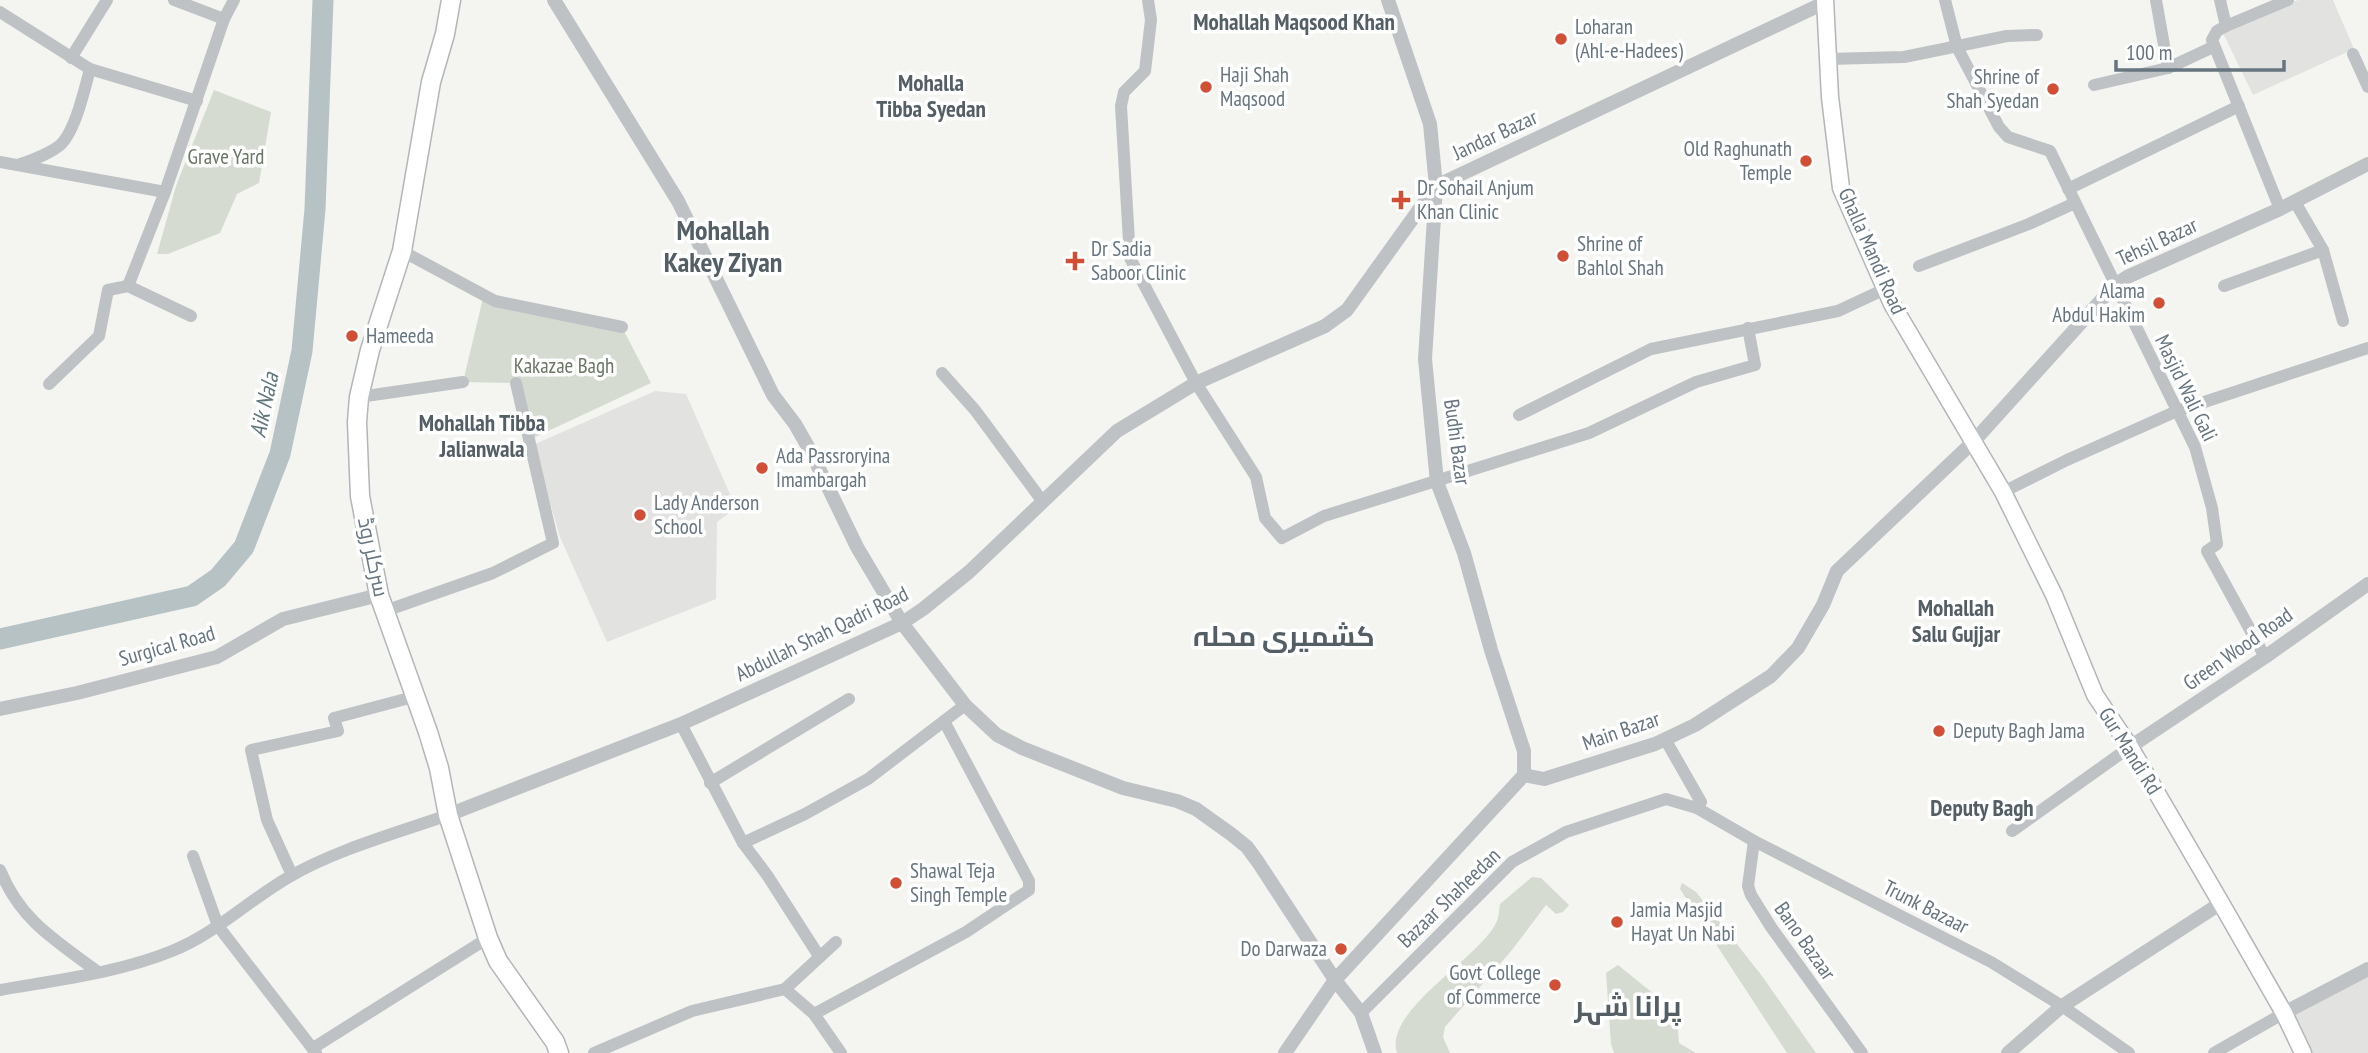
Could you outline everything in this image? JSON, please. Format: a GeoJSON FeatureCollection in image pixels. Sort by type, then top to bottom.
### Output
{"type":"FeatureCollection","features":[{"type":"Feature","properties":{"kind":"main road"},"geometry":{"type":"LineString","coordinates":[[445,34],[451,0]]}},
{"type":"Feature","properties":{"kind":"main road"},"geometry":{"type":"LineString","coordinates":[[445,34],[456,18],[461,0]]}},
{"type":"Feature","properties":{"kind":"main road","name":"Ghalla Mandi Road"},"geometry":{"type":"LineString","coordinates":[[1825,2],[1830,97],[1842,188],[1892,304],[1974,441]]}},
{"type":"Feature","properties":{"kind":"main road","name":"سرکلر روڈ"},"geometry":{"type":"LineString","coordinates":[[445,34],[431,82],[402,251],[370,350],[359,397],[357,422],[360,496],[382,603],[417,696],[439,768],[448,815],[488,938],[498,961],[555,1042],[559,1053]]}},
{"type":"Feature","properties":{"kind":"main road","name":"Gur Mandi Rd"},"geometry":{"type":"LineString","coordinates":[[1974,441],[2003,492],[2054,595],[2095,695],[2130,747],[2284,1013],[2303,1053]]}},
{"type":"Feature","properties":{"kind":"street"},"geometry":{"type":"LineString","coordinates":[[71,58],[107,0]]}},
{"type":"Feature","properties":{"kind":"street"},"geometry":{"type":"LineString","coordinates":[[174,0],[224,19]]}},
{"type":"Feature","properties":{"kind":"street"},"geometry":{"type":"LineString","coordinates":[[128,286],[165,192],[224,19],[234,0]]}},
{"type":"Feature","properties":{"kind":"street"},"geometry":{"type":"LineString","coordinates":[[554,0],[678,201],[773,395],[795,424],[811,452],[857,547],[902,623],[965,705],[997,735],[1022,748],[1123,788],[1177,801],[1212,819],[1247,847],[1335,980],[1361,1013],[1375,1053]]}},
{"type":"Feature","properties":{"kind":"street"},"geometry":{"type":"LineString","coordinates":[[1148,0],[1151,20],[1145,71],[1124,92],[1121,106],[1130,258],[1196,383],[1256,477],[1265,519],[1282,538],[1324,516],[1589,433],[1696,382],[1755,365],[1748,328]]}},
{"type":"Feature","properties":{"kind":"street","name":"Budhi Bazar"},"geometry":{"type":"LineString","coordinates":[[1388,0],[1430,124],[1436,186],[1425,359],[1437,482],[1464,553],[1524,751],[1524,775]]}},
{"type":"Feature","properties":{"kind":"street","name":"Masjid Wali Gali"},"geometry":{"type":"LineString","coordinates":[[1945,0],[1957,47],[1999,127],[2008,137],[2050,151],[2195,447],[2212,508],[2217,544],[2207,551],[2266,657]]}},
{"type":"Feature","properties":{"kind":"street"},"geometry":{"type":"LineString","coordinates":[[2156,0],[2168,68]]}},
{"type":"Feature","properties":{"kind":"street"},"geometry":{"type":"LineString","coordinates":[[2220,0],[2226,26]]}},
{"type":"Feature","properties":{"kind":"street"},"geometry":{"type":"LineString","coordinates":[[2280,209],[2213,47],[2214,35],[2226,26],[2288,0]]}},
{"type":"Feature","properties":{"kind":"street","name":"Jandar Bazar"},"geometry":{"type":"LineString","coordinates":[[1196,383],[1325,326],[1347,310],[1436,186],[1825,2]]}},
{"type":"Feature","properties":{"kind":"street"},"geometry":{"type":"LineString","coordinates":[[0,12],[90,69],[197,101]]}},
{"type":"Feature","properties":{"kind":"street"},"geometry":{"type":"LineString","coordinates":[[1828,59],[1905,57],[2007,36],[2037,34]]}},
{"type":"Feature","properties":{"kind":"street"},"geometry":{"type":"LineString","coordinates":[[2094,85],[2168,68],[2213,47]]}},
{"type":"Feature","properties":{"kind":"street"},"geometry":{"type":"LineString","coordinates":[[2353,54],[2368,87]]}},
{"type":"Feature","properties":{"kind":"street"},"geometry":{"type":"LineString","coordinates":[[15,166],[41,157],[62,144],[81,105],[90,69]]}},
{"type":"Feature","properties":{"kind":"street"},"geometry":{"type":"LineString","coordinates":[[2068,189],[2239,106]]}},
{"type":"Feature","properties":{"kind":"street"},"geometry":{"type":"LineString","coordinates":[[0,162],[165,192]]}},
{"type":"Feature","properties":{"kind":"street","name":"Tehsil Bazar"},"geometry":{"type":"LineString","coordinates":[[1974,441],[2115,285],[2127,277],[2295,202],[2368,164]]}},
{"type":"Feature","properties":{"kind":"street"},"geometry":{"type":"LineString","coordinates":[[2295,202],[2323,250],[2343,321]]}},
{"type":"Feature","properties":{"kind":"street"},"geometry":{"type":"LineString","coordinates":[[1919,266],[2075,204]]}},
{"type":"Feature","properties":{"kind":"street"},"geometry":{"type":"LineString","coordinates":[[2224,286],[2323,250]]}},
{"type":"Feature","properties":{"kind":"street"},"geometry":{"type":"LineString","coordinates":[[402,251],[495,302],[622,327]]}},
{"type":"Feature","properties":{"kind":"street"},"geometry":{"type":"LineString","coordinates":[[49,384],[99,337],[108,290],[128,286],[191,316]]}},
{"type":"Feature","properties":{"kind":"street"},"geometry":{"type":"LineString","coordinates":[[1519,415],[1651,349],[1838,311],[1885,289]]}},
{"type":"Feature","properties":{"kind":"street"},"geometry":{"type":"LineString","coordinates":[[2003,492],[2177,411],[2368,348]]}},
{"type":"Feature","properties":{"kind":"street"},"geometry":{"type":"LineString","coordinates":[[942,373],[975,410],[1043,502]]}},
{"type":"Feature","properties":{"kind":"street"},"geometry":{"type":"LineString","coordinates":[[359,397],[463,382]]}},
{"type":"Feature","properties":{"kind":"street"},"geometry":{"type":"LineString","coordinates":[[382,603],[493,573],[553,543],[516,383]]}},
{"type":"Feature","properties":{"kind":"street","name":"Abdullah Shah Qadri Road"},"geometry":{"type":"LineString","coordinates":[[448,815],[681,724],[902,623],[949,589],[1117,431],[1196,383]]}},
{"type":"Feature","properties":{"kind":"street","name":"Main Bazar"},"geometry":{"type":"LineString","coordinates":[[1524,775],[1544,779],[1665,739],[1695,725],[1771,676],[1798,648],[1824,605],[1837,571],[1974,441]]}},
{"type":"Feature","properties":{"kind":"street","name":"Green Wood Road"},"geometry":{"type":"LineString","coordinates":[[2130,747],[2266,657],[2368,584]]}},
{"type":"Feature","properties":{"kind":"street","name":"Surgical Road"},"geometry":{"type":"LineString","coordinates":[[0,709],[78,694],[217,657],[283,619],[382,603]]}},
{"type":"Feature","properties":{"kind":"street"},"geometry":{"type":"LineString","coordinates":[[292,874],[267,820],[251,750],[338,731],[334,718],[417,696]]}},
{"type":"Feature","properties":{"kind":"street"},"geometry":{"type":"LineString","coordinates":[[710,783],[849,699]]}},
{"type":"Feature","properties":{"kind":"street"},"geometry":{"type":"LineString","coordinates":[[743,843],[805,814],[868,779],[965,705]]}},
{"type":"Feature","properties":{"kind":"street"},"geometry":{"type":"LineString","coordinates":[[814,1014],[966,932],[1029,890],[1029,881],[944,721]]}},
{"type":"Feature","properties":{"kind":"street"},"geometry":{"type":"LineString","coordinates":[[681,724],[743,843],[819,956]]}},
{"type":"Feature","properties":{"kind":"street"},"geometry":{"type":"LineString","coordinates":[[1665,739],[1701,802],[1697,808]]}},
{"type":"Feature","properties":{"kind":"street"},"geometry":{"type":"LineString","coordinates":[[2012,831],[2130,747]]}},
{"type":"Feature","properties":{"kind":"street"},"geometry":{"type":"LineString","coordinates":[[1285,1053],[1335,980],[1524,775]]}},
{"type":"Feature","properties":{"kind":"street","name":"Bazaar Shaheedan"},"geometry":{"type":"LineString","coordinates":[[1361,1013],[1512,862],[1566,832],[1650,803],[1666,799],[1697,808]]}},
{"type":"Feature","properties":{"kind":"street","name":"Trunk Bazaar"},"geometry":{"type":"LineString","coordinates":[[1697,808],[1754,841],[1991,962],[2063,1006],[2129,1053]]}},
{"type":"Feature","properties":{"kind":"street"},"geometry":{"type":"LineString","coordinates":[[0,990],[98,972],[173,951],[218,926],[292,874],[448,815]]}},
{"type":"Feature","properties":{"kind":"street","name":"Bano Bazaar"},"geometry":{"type":"LineString","coordinates":[[1754,841],[1748,886],[1751,895],[1862,1053]]}},
{"type":"Feature","properties":{"kind":"street"},"geometry":{"type":"LineString","coordinates":[[193,856],[218,926],[314,1051],[488,938]]}},
{"type":"Feature","properties":{"kind":"street"},"geometry":{"type":"LineString","coordinates":[[0,870],[13,897],[38,928],[98,972]]}},
{"type":"Feature","properties":{"kind":"street"},"geometry":{"type":"LineString","coordinates":[[2008,1053],[2063,1006],[2221,904]]}},
{"type":"Feature","properties":{"kind":"street"},"geometry":{"type":"LineString","coordinates":[[594,1053],[692,1012],[785,989],[836,942]]}},
{"type":"Feature","properties":{"kind":"street"},"geometry":{"type":"LineString","coordinates":[[2214,1053],[2368,969]]}},
{"type":"Feature","properties":{"kind":"street"},"geometry":{"type":"LineString","coordinates":[[785,989],[814,1014],[841,1053]]}},
{"type":"Feature","properties":{"kind":"shaded area"},"geometry":{"type":"Polygon","coordinates":[[[2298,0],[2333,0],[2354,49],[2253,95],[2223,33],[2298,0]]]}},
{"type":"Feature","properties":{"kind":"shaded area","name":"Lady Anderson School"},"geometry":{"type":"Polygon","coordinates":[[[655,391],[686,394],[736,508],[717,522],[716,599],[607,642],[560,537],[533,445],[655,391]]]}},
{"type":"Feature","properties":{"kind":"shaded area"},"geometry":{"type":"Polygon","coordinates":[[[2368,972],[2368,1053],[2307,1053],[2289,1015],[2368,972]]]}},
{"type":"Feature","properties":{"kind":"green space","name":"Grave Yard"},"geometry":{"type":"Polygon","coordinates":[[[214,90],[271,112],[259,183],[237,194],[220,233],[168,254],[157,254],[176,186],[214,90]]]}},
{"type":"Feature","properties":{"kind":"green space","name":"Kakazae Bagh"},"geometry":{"type":"Polygon","coordinates":[[[484,294],[622,327],[651,383],[531,439],[516,383],[463,382],[484,294]]]}},
{"type":"Feature","properties":{"kind":"green space"},"geometry":{"type":"Polygon","coordinates":[[[1532,877],[1541,878],[1569,905],[1563,912],[1556,914],[1546,905],[1512,950],[1445,1027],[1443,1037],[1450,1053],[1397,1053],[1397,1036],[1405,1019],[1436,984],[1488,935],[1497,921],[1500,904],[1532,877]]]}},
{"type":"Feature","properties":{"kind":"green space"},"geometry":{"type":"Polygon","coordinates":[[[1682,883],[1696,892],[1762,976],[1816,1053],[1787,1053],[1680,889],[1682,883]]]}},
{"type":"Feature","properties":{"kind":"green space"},"geometry":{"type":"Polygon","coordinates":[[[1618,965],[1665,1003],[1677,1018],[1679,1043],[1696,1053],[1614,1053],[1606,973],[1618,965]]]}},
{"type":"Feature","properties":{"kind":"waterway","name":"Aik Nala"},"geometry":{"type":"LineString","coordinates":[[0,639],[192,596],[218,578],[244,547],[280,454],[302,351],[315,209],[323,0]]}},
{"type":"Feature","properties":{"kind":"place","name":"Loharan (Ahl-e-Hadees)"},"geometry":{"type":"Point","coordinates":[1561,39]}},
{"type":"Feature","properties":{"kind":"place","name":"Haji Shah Maqsood"},"geometry":{"type":"Point","coordinates":[1206,87]}},
{"type":"Feature","properties":{"kind":"place","name":"Shrine of Shah Syedan"},"geometry":{"type":"Point","coordinates":[2053,89]}},
{"type":"Feature","properties":{"kind":"place","name":"Old Raghunath Temple"},"geometry":{"type":"Point","coordinates":[1806,161]}},
{"type":"Feature","properties":{"kind":"place","name":"Dr Sohail Anjum Khan Clinic"},"geometry":{"type":"Point","coordinates":[1401,200]}},
{"type":"Feature","properties":{"kind":"place","name":"Shrine of Bahlol Shah"},"geometry":{"type":"Point","coordinates":[1563,256]}},
{"type":"Feature","properties":{"kind":"place","name":"Dr Sadia Saboor Clinic"},"geometry":{"type":"Point","coordinates":[1075,261]}},
{"type":"Feature","properties":{"kind":"place","name":"Alama Abdul Hakim"},"geometry":{"type":"Point","coordinates":[2159,303]}},
{"type":"Feature","properties":{"kind":"place","name":"Hameeda"},"geometry":{"type":"Point","coordinates":[352,336]}},
{"type":"Feature","properties":{"kind":"place","name":"Ada Passroryina Imambargah"},"geometry":{"type":"Point","coordinates":[762,468]}},
{"type":"Feature","properties":{"kind":"place","name":"Lady Anderson School"},"geometry":{"type":"Point","coordinates":[640,515]}},
{"type":"Feature","properties":{"kind":"place","name":"Deputy Bagh Jama"},"geometry":{"type":"Point","coordinates":[1939,731]}},
{"type":"Feature","properties":{"kind":"place","name":"Shawal Teja Singh Temple"},"geometry":{"type":"Point","coordinates":[896,883]}},
{"type":"Feature","properties":{"kind":"place","name":"Jamia Masjid Hayat Un Nabi"},"geometry":{"type":"Point","coordinates":[1617,922]}},
{"type":"Feature","properties":{"kind":"place","name":"Do Darwaza"},"geometry":{"type":"Point","coordinates":[1341,949]}},
{"type":"Feature","properties":{"kind":"place","name":"Govt College of Commerce"},"geometry":{"type":"Point","coordinates":[1555,985]}},
{"type":"Feature","properties":{"kind":"district","name":"Mohallah Maqsood Khan"},"geometry":{"type":"Point","coordinates":[1294,22]}},
{"type":"Feature","properties":{"kind":"district","name":"Mohalla Tibba Syedan"},"geometry":{"type":"Point","coordinates":[931,96]}},
{"type":"Feature","properties":{"kind":"district","name":"Mohallah Kakey Ziyan"},"geometry":{"type":"Point","coordinates":[723,246]}},
{"type":"Feature","properties":{"kind":"district","name":"Mohallah Tibba Jalianwala"},"geometry":{"type":"Point","coordinates":[482,436]}},
{"type":"Feature","properties":{"kind":"district","name":"Mohallah Salu Gujjar"},"geometry":{"type":"Point","coordinates":[1956,621]}},
{"type":"Feature","properties":{"kind":"district","name":"کشمیری محلہ"},"geometry":{"type":"Point","coordinates":[1284,636]}},
{"type":"Feature","properties":{"kind":"district","name":"Deputy Bagh"},"geometry":{"type":"Point","coordinates":[1982,808]}},
{"type":"Feature","properties":{"kind":"district","name":"پرانا شہر"},"geometry":{"type":"Point","coordinates":[1628,1006]}}]}
